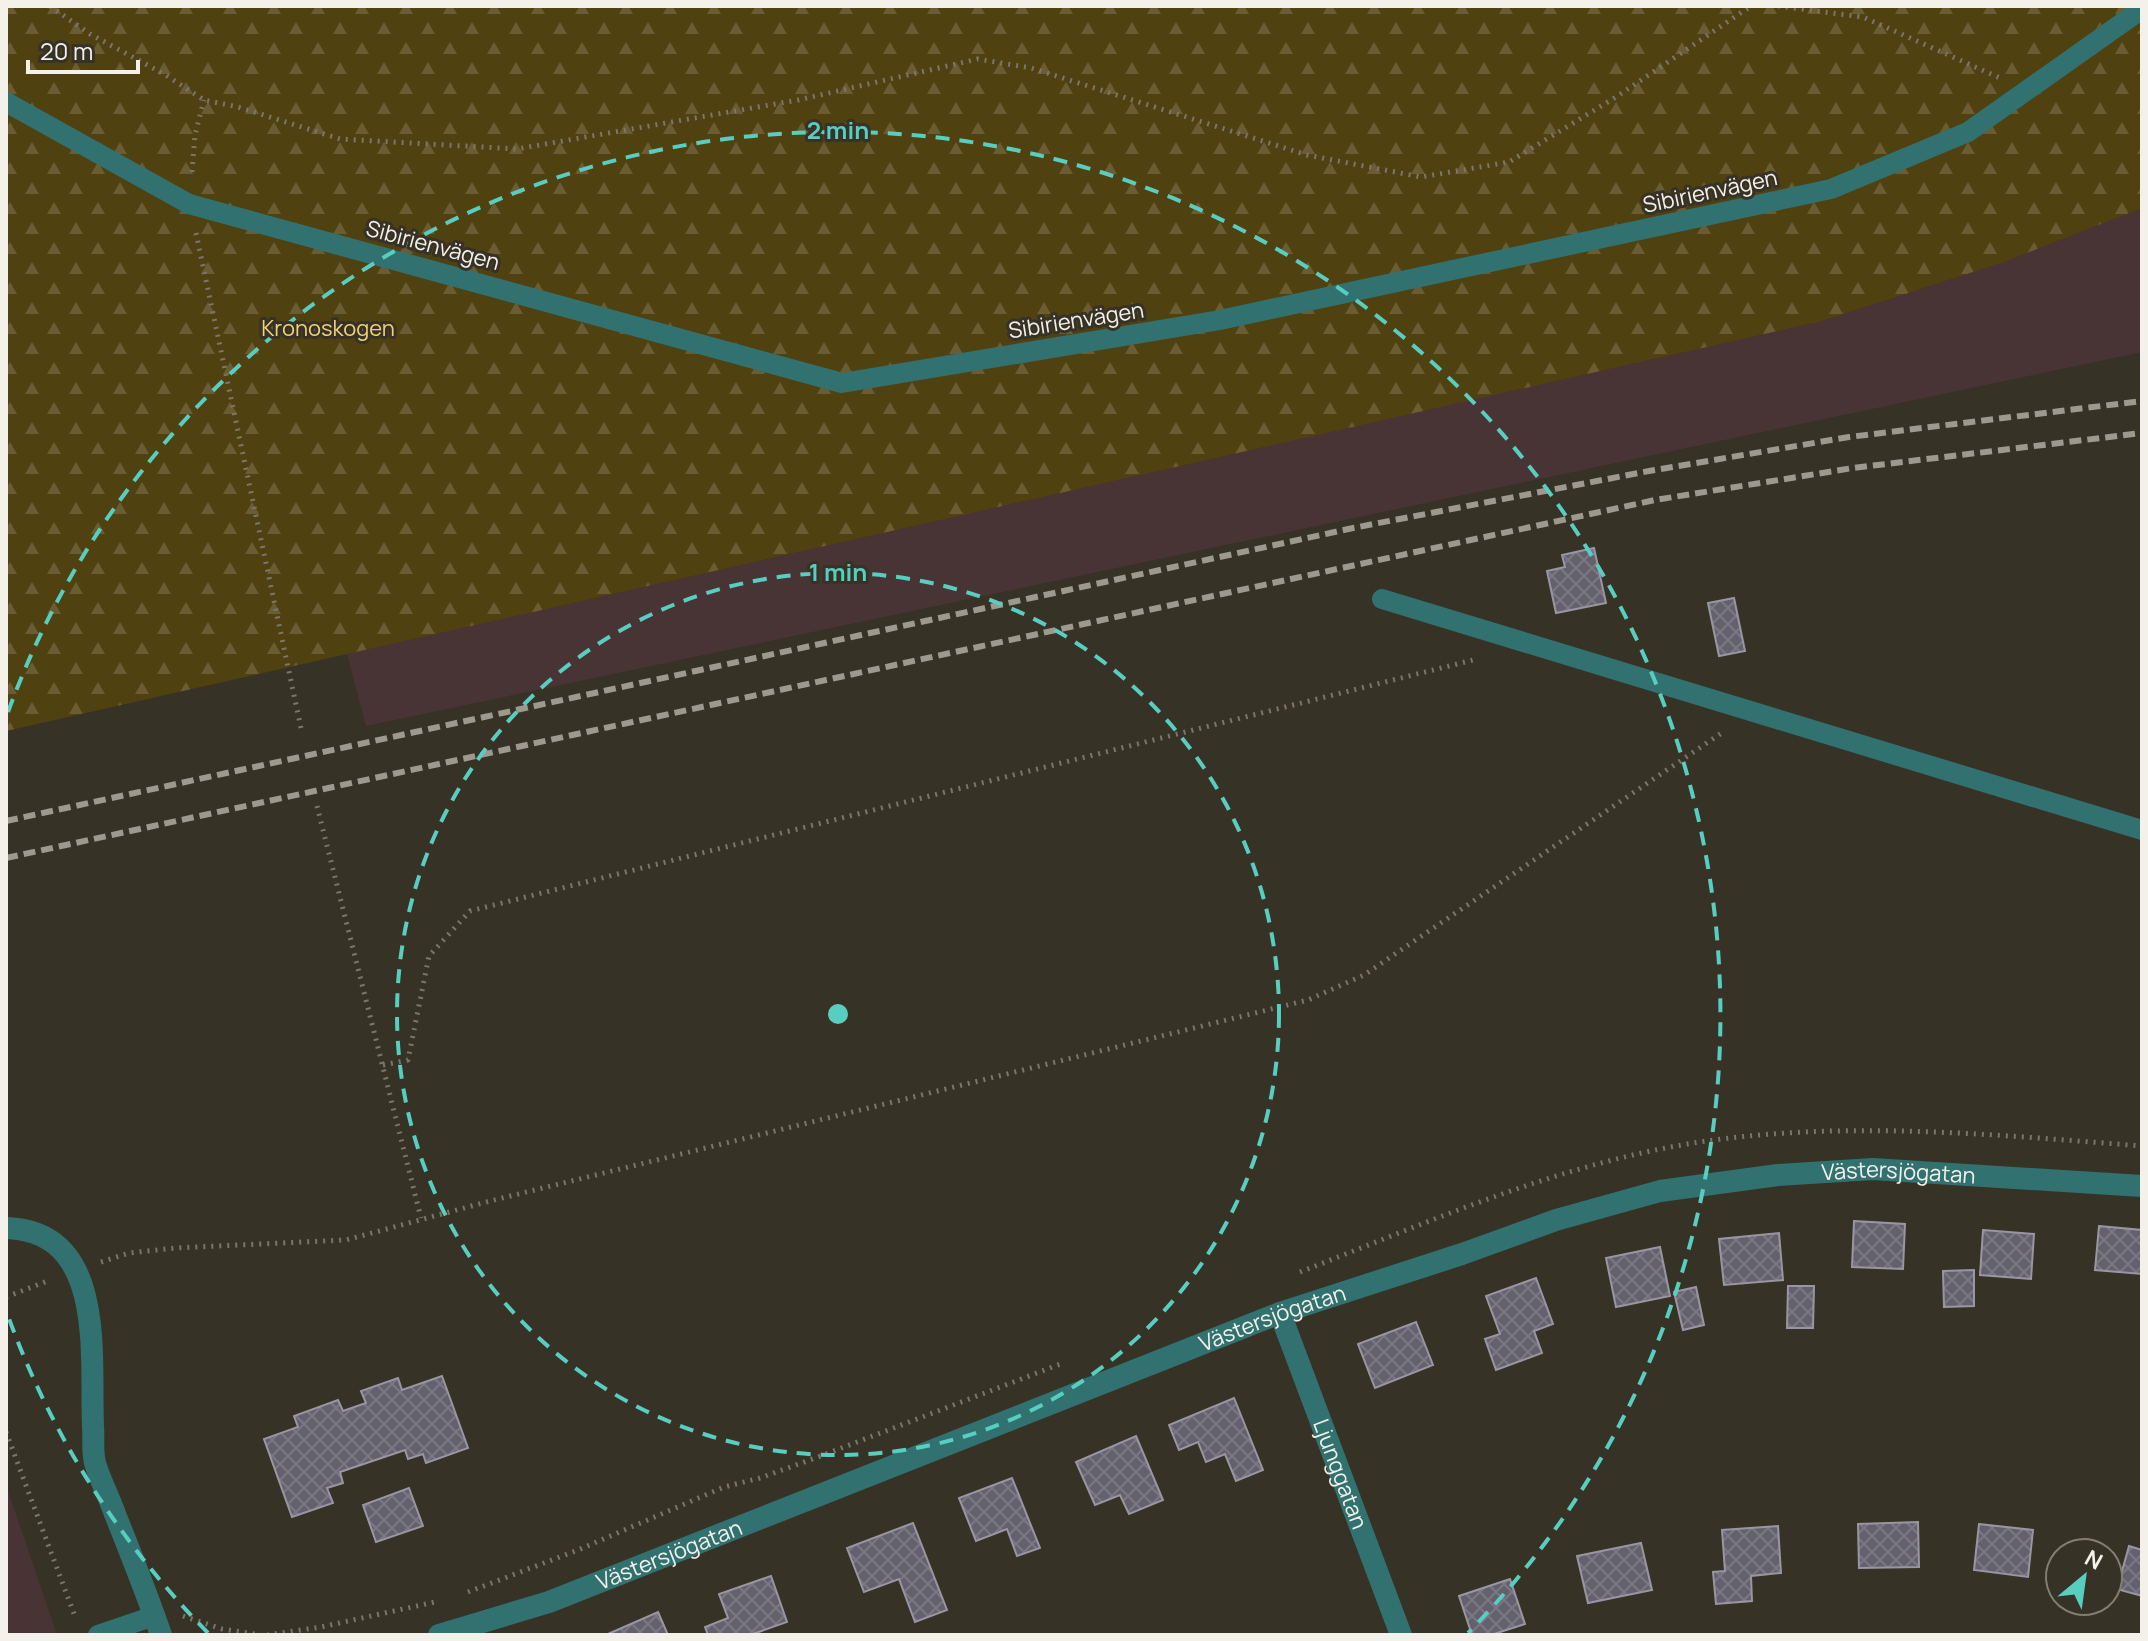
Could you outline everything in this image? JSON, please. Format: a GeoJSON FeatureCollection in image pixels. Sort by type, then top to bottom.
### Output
{"type":"FeatureCollection","features":[{"type":"Feature","properties":{"kind":"street","name":"Västersjögatan"},"geometry":{"type":"LineString","coordinates":[[439,1635],[562,1597],[1280,1313],[1556,1220],[1675,1189],[1778,1175],[1873,1169],[2142,1186]]}},
{"type":"Feature","properties":{"kind":"street"},"geometry":{"type":"LineString","coordinates":[[6,1228],[41,1233],[57,1244],[75,1269],[85,1294],[93,1345],[95,1461],[157,1625]]}},
{"type":"Feature","properties":{"kind":"street","name":"Ljunggatan"},"geometry":{"type":"LineString","coordinates":[[1280,1313],[1401,1635]]}},
{"type":"Feature","properties":{"kind":"lane","name":"Sibirienvägen"},"geometry":{"type":"LineString","coordinates":[[6,102],[189,204],[842,383],[1220,320],[1831,189],[1968,132],[2142,9]]}},
{"type":"Feature","properties":{"kind":"lane"},"geometry":{"type":"LineString","coordinates":[[1382,599],[2142,830]]}},
{"type":"Feature","properties":{"kind":"lane"},"geometry":{"type":"LineString","coordinates":[[98,1635],[157,1625]]}},
{"type":"Feature","properties":{"kind":"path"},"geometry":{"type":"LineString","coordinates":[[50,6],[90,34],[164,74],[204,100],[238,107],[340,139],[517,149],[798,100],[978,59],[1031,68],[1307,155],[1421,177],[1509,162],[1616,97],[1751,6]]}},
{"type":"Feature","properties":{"kind":"path"},"geometry":{"type":"LineString","coordinates":[[1778,6],[1863,17],[2025,90]]}},
{"type":"Feature","properties":{"kind":"path"},"geometry":{"type":"LineString","coordinates":[[204,100],[195,135],[189,204],[302,733]]}},
{"type":"Feature","properties":{"kind":"path"},"geometry":{"type":"LineString","coordinates":[[383,1065],[408,1060],[429,956],[470,911],[1478,659]]}},
{"type":"Feature","properties":{"kind":"path"},"geometry":{"type":"LineString","coordinates":[[6,1297],[75,1269],[129,1253],[346,1240],[421,1218],[1308,1000],[1364,975],[1755,711]]}},
{"type":"Feature","properties":{"kind":"path"},"geometry":{"type":"LineString","coordinates":[[317,806],[421,1218]]}},
{"type":"Feature","properties":{"kind":"path"},"geometry":{"type":"LineString","coordinates":[[6,1432],[77,1621]]}},
{"type":"Feature","properties":{"kind":"path"},"geometry":{"type":"LineString","coordinates":[[157,1625],[188,1616],[222,1629],[261,1635]]}},
{"type":"Feature","properties":{"kind":"shaded area"},"geometry":{"type":"Polygon","coordinates":[[[2142,208],[2142,352],[366,726],[347,654],[1822,321],[2004,262],[2142,208]]]}},
{"type":"Feature","properties":{"kind":"shaded area"},"geometry":{"type":"Polygon","coordinates":[[[6,1485],[57,1635],[6,1635],[6,1485]]]}},
{"type":"Feature","properties":{"kind":"green space","name":"Kronoskogen"},"geometry":{"type":"Polygon","coordinates":[[[6,6],[2142,6],[2142,208],[2004,262],[1822,321],[6,731],[6,6]]]}},
{"type":"Feature","properties":{"kind":"building"},"geometry":{"type":"Polygon","coordinates":[[[1594,548],[1606,603],[1556,613],[1547,571],[1565,567],[1562,555],[1594,548]]]}},
{"type":"Feature","properties":{"kind":"building"},"geometry":{"type":"Polygon","coordinates":[[[1734,598],[1745,651],[1719,656],[1708,603],[1734,598]]]}},
{"type":"Feature","properties":{"kind":"building"},"geometry":{"type":"Polygon","coordinates":[[[1854,1221],[1905,1224],[1903,1269],[1852,1267],[1854,1221]]]}},
{"type":"Feature","properties":{"kind":"building"},"geometry":{"type":"Polygon","coordinates":[[[2099,1226],[2142,1230],[2142,1274],[2095,1270],[2099,1226]]]}},
{"type":"Feature","properties":{"kind":"building"},"geometry":{"type":"Polygon","coordinates":[[[1983,1230],[2034,1234],[2031,1279],[1980,1275],[1983,1230]]]}},
{"type":"Feature","properties":{"kind":"building"},"geometry":{"type":"Polygon","coordinates":[[[1779,1233],[1783,1280],[1724,1285],[1719,1239],[1779,1233]]]}},
{"type":"Feature","properties":{"kind":"building"},"geometry":{"type":"Polygon","coordinates":[[[1660,1247],[1670,1296],[1616,1307],[1606,1258],[1660,1247]]]}},
{"type":"Feature","properties":{"kind":"building"},"geometry":{"type":"Polygon","coordinates":[[[1974,1270],[1974,1306],[1944,1307],[1943,1271],[1974,1270]]]}},
{"type":"Feature","properties":{"kind":"building"},"geometry":{"type":"Polygon","coordinates":[[[1536,1278],[1553,1324],[1534,1331],[1542,1353],[1496,1370],[1485,1339],[1500,1334],[1486,1296],[1536,1278]]]}},
{"type":"Feature","properties":{"kind":"building"},"geometry":{"type":"Polygon","coordinates":[[[1788,1286],[1814,1286],[1813,1328],[1787,1328],[1788,1286]]]}},
{"type":"Feature","properties":{"kind":"building"},"geometry":{"type":"Polygon","coordinates":[[[1696,1287],[1704,1325],[1683,1330],[1674,1292],[1696,1287]]]}},
{"type":"Feature","properties":{"kind":"building"},"geometry":{"type":"Polygon","coordinates":[[[1416,1322],[1433,1365],[1375,1388],[1358,1344],[1416,1322]]]}},
{"type":"Feature","properties":{"kind":"building"},"geometry":{"type":"Polygon","coordinates":[[[442,1376],[468,1448],[426,1463],[423,1454],[408,1459],[405,1450],[340,1472],[343,1483],[327,1488],[333,1503],[292,1517],[264,1439],[298,1427],[294,1416],[338,1400],[343,1411],[366,1403],[361,1391],[398,1378],[402,1390],[442,1376]]]}},
{"type":"Feature","properties":{"kind":"building"},"geometry":{"type":"Polygon","coordinates":[[[1234,1398],[1263,1470],[1236,1481],[1225,1454],[1206,1462],[1198,1442],[1179,1450],[1169,1425],[1234,1398]]]}},
{"type":"Feature","properties":{"kind":"building"},"geometry":{"type":"Polygon","coordinates":[[[1136,1436],[1163,1500],[1129,1514],[1120,1495],[1095,1505],[1076,1462],[1136,1436]]]}},
{"type":"Feature","properties":{"kind":"building"},"geometry":{"type":"Polygon","coordinates":[[[1012,1478],[1040,1548],[1017,1556],[1007,1529],[976,1541],[959,1498],[1012,1478]]]}},
{"type":"Feature","properties":{"kind":"building"},"geometry":{"type":"Polygon","coordinates":[[[409,1488],[423,1526],[376,1542],[363,1505],[409,1488]]]}},
{"type":"Feature","properties":{"kind":"building"},"geometry":{"type":"Polygon","coordinates":[[[1918,1522],[1919,1567],[1859,1568],[1858,1524],[1918,1522]]]}},
{"type":"Feature","properties":{"kind":"building"},"geometry":{"type":"Polygon","coordinates":[[[913,1523],[947,1610],[915,1622],[899,1579],[864,1592],[847,1548],[913,1523]]]}},
{"type":"Feature","properties":{"kind":"building"},"geometry":{"type":"Polygon","coordinates":[[[1979,1524],[2033,1530],[2028,1577],[1974,1570],[1979,1524]]]}},
{"type":"Feature","properties":{"kind":"building"},"geometry":{"type":"Polygon","coordinates":[[[1778,1526],[1781,1573],[1751,1576],[1752,1601],[1716,1604],[1713,1572],[1725,1571],[1722,1530],[1778,1526]]]}},
{"type":"Feature","properties":{"kind":"building"},"geometry":{"type":"Polygon","coordinates":[[[1641,1543],[1652,1590],[1588,1603],[1577,1556],[1641,1543]]]}},
{"type":"Feature","properties":{"kind":"building"},"geometry":{"type":"Polygon","coordinates":[[[2129,1546],[2142,1550],[2142,1596],[2124,1591],[2124,1564],[2129,1546]]]}},
{"type":"Feature","properties":{"kind":"building"},"geometry":{"type":"Polygon","coordinates":[[[771,1576],[787,1622],[750,1635],[708,1635],[705,1627],[728,1618],[719,1594],[771,1576]]]}},
{"type":"Feature","properties":{"kind":"building"},"geometry":{"type":"Polygon","coordinates":[[[1510,1579],[1525,1624],[1491,1635],[1472,1635],[1459,1596],[1510,1579]]]}},
{"type":"Feature","properties":{"kind":"building"},"geometry":{"type":"Polygon","coordinates":[[[658,1612],[668,1635],[608,1635],[608,1634],[658,1612]]]}},
{"type":"Feature","properties":{"kind":"railway"},"geometry":{"type":"LineString","coordinates":[[6,821],[1353,528],[1649,471],[1849,437],[2142,401]]}},
{"type":"Feature","properties":{"kind":"railway"},"geometry":{"type":"LineString","coordinates":[[6,858],[1655,500],[1853,468],[2142,433]]}}]}
